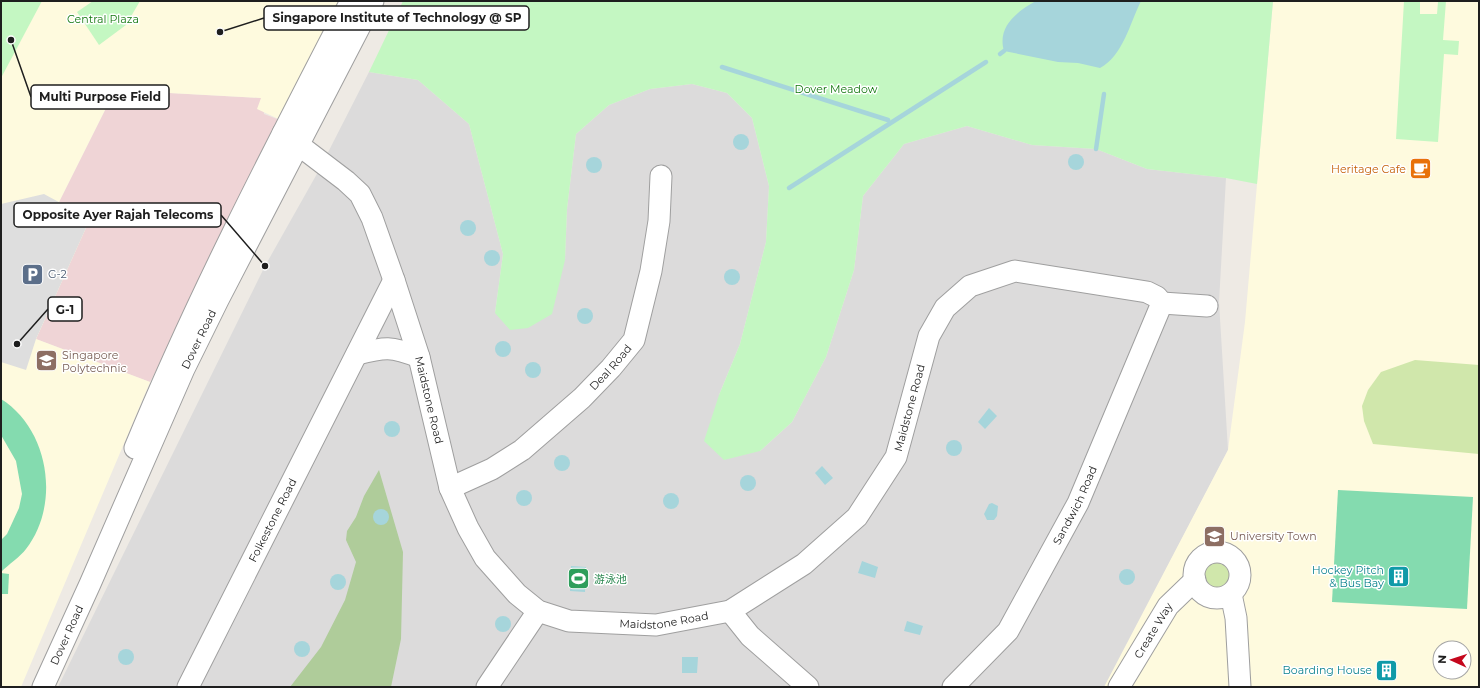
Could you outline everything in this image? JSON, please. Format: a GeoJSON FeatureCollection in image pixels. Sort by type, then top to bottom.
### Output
{"type":"FeatureCollection","features":[{"type":"Feature","properties":{"kind":"street","name":"Dover Road"},"geometry":{"type":"LineString","coordinates":[[291,139],[351,1]]}},
{"type":"Feature","properties":{"kind":"street","name":"Dover Road"},"geometry":{"type":"LineString","coordinates":[[43,687],[175,352],[291,139],[373,1]]}},
{"type":"Feature","properties":{"kind":"street","name":"Maidstone Road"},"geometry":{"type":"LineString","coordinates":[[291,139],[360,194],[372,218],[419,357],[450,488],[468,528],[485,558],[517,594],[538,611],[569,621],[656,625],[730,611],[804,564],[857,517],[896,457],[930,336],[945,308],[970,286],[1015,271],[1146,292],[1157,297],[1162,303]]}},
{"type":"Feature","properties":{"kind":"street","name":"Deal Road"},"geometry":{"type":"LineString","coordinates":[[450,488],[492,470],[522,450],[582,398],[611,368],[634,340],[653,264],[659,221],[661,176]]}},
{"type":"Feature","properties":{"kind":"street","name":"Folkestone Road"},"geometry":{"type":"LineString","coordinates":[[188,687],[394,280]]}},
{"type":"Feature","properties":{"kind":"street"},"geometry":{"type":"LineString","coordinates":[[1162,303],[1206,306]]}},
{"type":"Feature","properties":{"kind":"street","name":"Sandwich Road"},"geometry":{"type":"LineString","coordinates":[[953,687],[1008,631],[1074,510],[1162,303]]}},
{"type":"Feature","properties":{"kind":"street"},"geometry":{"type":"LineString","coordinates":[[356,354],[387,348],[397,349],[419,357]]}},
{"type":"Feature","properties":{"kind":"street"},"geometry":{"type":"LineString","coordinates":[[1214,551],[1225,553],[1236,561],[1240,575],[1236,589],[1231,594],[1216,598],[1209,597],[1203,593],[1195,580],[1195,568],[1202,556],[1214,551]]}},
{"type":"Feature","properties":{"kind":"street","name":"Create Way"},"geometry":{"type":"LineString","coordinates":[[1119,687],[1168,606],[1195,580]]}},
{"type":"Feature","properties":{"kind":"street","name":"Dover Road"},"geometry":{"type":"LineString","coordinates":[[27,687],[84,582]]}},
{"type":"Feature","properties":{"kind":"street"},"geometry":{"type":"LineString","coordinates":[[1231,594],[1236,618],[1240,687]]}},
{"type":"Feature","properties":{"kind":"street"},"geometry":{"type":"LineString","coordinates":[[487,687],[538,611]]}},
{"type":"Feature","properties":{"kind":"street"},"geometry":{"type":"LineString","coordinates":[[730,611],[750,636],[808,687]]}},
{"type":"Feature","properties":{"kind":"street"},"geometry":{"type":"LineString","coordinates":[[1232,687],[1239,657]]}},
{"type":"Feature","properties":{"kind":"shaded area","name":"Singapore Polytechnic"},"geometry":{"type":"Polygon","coordinates":[[[1,1],[345,1],[285,122],[257,109],[261,98],[115,90],[59,202],[90,219],[36,339],[150,382],[21,687],[1,687],[1,1]]]}},
{"type":"Feature","properties":{"kind":"shaded area"},"geometry":{"type":"Polygon","coordinates":[[[1273,1],[1479,1],[1479,687],[1104,687],[1228,450],[1245,322],[1273,1]]]}},
{"type":"Feature","properties":{"kind":"shaded area"},"geometry":{"type":"Polygon","coordinates":[[[369,72],[418,80],[469,124],[503,254],[495,313],[565,260],[567,209],[576,134],[609,105],[650,89],[692,84],[727,93],[752,118],[769,186],[766,242],[740,344],[719,395],[760,451],[792,422],[826,357],[854,270],[863,196],[904,144],[967,126],[1032,145],[1096,149],[1147,169],[1226,178],[1219,302],[1228,450],[1106,685],[1104,687],[58,687],[265,266],[318,172],[369,72]]]}},
{"type":"Feature","properties":{"kind":"shaded area"},"geometry":{"type":"Polygon","coordinates":[[[115,90],[262,98],[264,114],[285,122],[150,382],[36,339],[89,219],[59,202],[115,90]]]}},
{"type":"Feature","properties":{"kind":"shaded area","name":"G-2"},"geometry":{"type":"Polygon","coordinates":[[[44,194],[90,219],[36,339],[26,370],[1,362],[1,204],[44,194]]]}},
{"type":"Feature","properties":{"kind":"green space"},"geometry":{"type":"Polygon","coordinates":[[[1,1],[42,1],[1,78],[1,1]]]}},
{"type":"Feature","properties":{"kind":"green space","name":"Central Plaza"},"geometry":{"type":"Polygon","coordinates":[[[93,1],[140,1],[126,25],[99,45],[77,12],[93,1]]]}},
{"type":"Feature","properties":{"kind":"green space","name":"Dover Meadow"},"geometry":{"type":"Polygon","coordinates":[[[403,1],[1273,1],[1257,184],[1226,178],[1147,169],[1096,149],[1032,145],[967,126],[904,144],[863,196],[854,270],[826,357],[792,422],[760,451],[724,460],[704,441],[719,395],[740,344],[766,242],[769,186],[752,118],[727,93],[692,84],[650,89],[609,105],[576,134],[567,209],[565,260],[552,314],[528,328],[510,330],[495,313],[503,254],[469,124],[418,80],[369,72],[403,1]]]}},
{"type":"Feature","properties":{"kind":"green space"},"geometry":{"type":"Polygon","coordinates":[[[1404,1],[1420,1],[1446,1],[1443,40],[1459,41],[1458,55],[1444,54],[1438,142],[1396,139],[1404,1]],[[1420,1],[1420,14],[1437,14],[1438,2],[1420,1]]]}},
{"type":"Feature","properties":{"kind":"green space"},"geometry":{"type":"Polygon","coordinates":[[[1415,360],[1479,365],[1479,454],[1373,444],[1364,421],[1362,406],[1368,390],[1381,372],[1415,360]]]}},
{"type":"Feature","properties":{"kind":"green space"},"geometry":{"type":"Polygon","coordinates":[[[1,399],[17,412],[30,429],[39,448],[45,468],[46,490],[44,511],[37,531],[24,552],[1,572],[1,540],[7,534],[19,508],[22,494],[16,461],[1,435],[1,399]]]}},
{"type":"Feature","properties":{"kind":"green space"},"geometry":{"type":"Polygon","coordinates":[[[379,470],[403,552],[401,639],[391,687],[290,687],[321,647],[345,600],[356,562],[346,540],[347,531],[356,517],[364,496],[379,470]]]}},
{"type":"Feature","properties":{"kind":"green space","name":"Hockey Pitch & Bus Bay"},"geometry":{"type":"Polygon","coordinates":[[[1338,490],[1473,497],[1467,609],[1332,602],[1338,490]]]}},
{"type":"Feature","properties":{"kind":"green space"},"geometry":{"type":"Polygon","coordinates":[[[1217,558],[1229,563],[1234,575],[1229,587],[1217,592],[1205,587],[1200,575],[1205,563],[1217,558]]]}},
{"type":"Feature","properties":{"kind":"green space"},"geometry":{"type":"Polygon","coordinates":[[[1,573],[9,574],[8,594],[1,594],[1,573]]]}},
{"type":"Feature","properties":{"kind":"water"},"geometry":{"type":"Polygon","coordinates":[[[1036,1],[1141,1],[1125,38],[1115,56],[1100,68],[1078,63],[1058,62],[1004,51],[1003,35],[1010,21],[1015,15],[1036,1]]]}},
{"type":"Feature","properties":{"kind":"water"},"geometry":{"type":"Polygon","coordinates":[[[738,134],[744,134],[749,139],[747,148],[744,150],[738,150],[733,145],[733,139],[738,134]]]}},
{"type":"Feature","properties":{"kind":"water"},"geometry":{"type":"Polygon","coordinates":[[[1073,154],[1079,154],[1084,159],[1082,168],[1079,170],[1073,170],[1068,165],[1068,159],[1073,154]]]}},
{"type":"Feature","properties":{"kind":"water"},"geometry":{"type":"Polygon","coordinates":[[[591,157],[597,157],[602,162],[600,171],[597,173],[591,173],[586,168],[586,162],[591,157]]]}},
{"type":"Feature","properties":{"kind":"water"},"geometry":{"type":"Polygon","coordinates":[[[465,220],[471,220],[476,225],[474,234],[471,236],[465,236],[460,231],[460,225],[465,220]]]}},
{"type":"Feature","properties":{"kind":"water"},"geometry":{"type":"Polygon","coordinates":[[[489,250],[495,250],[500,255],[498,264],[495,266],[489,266],[484,261],[484,255],[489,250]]]}},
{"type":"Feature","properties":{"kind":"water"},"geometry":{"type":"Polygon","coordinates":[[[729,269],[735,269],[740,274],[738,283],[735,285],[729,285],[724,280],[724,274],[729,269]]]}},
{"type":"Feature","properties":{"kind":"water"},"geometry":{"type":"Polygon","coordinates":[[[582,308],[588,308],[593,313],[591,322],[588,324],[582,324],[577,319],[577,313],[582,308]]]}},
{"type":"Feature","properties":{"kind":"water"},"geometry":{"type":"Polygon","coordinates":[[[500,341],[506,341],[511,346],[509,355],[506,357],[500,357],[495,352],[495,346],[500,341]]]}},
{"type":"Feature","properties":{"kind":"water"},"geometry":{"type":"Polygon","coordinates":[[[530,362],[536,362],[541,367],[539,376],[536,378],[530,378],[525,373],[525,367],[530,362]]]}},
{"type":"Feature","properties":{"kind":"water"},"geometry":{"type":"Polygon","coordinates":[[[989,408],[997,416],[985,429],[978,422],[989,408]]]}},
{"type":"Feature","properties":{"kind":"water"},"geometry":{"type":"Polygon","coordinates":[[[389,421],[395,421],[400,426],[398,435],[395,437],[389,437],[384,432],[384,426],[389,421]]]}},
{"type":"Feature","properties":{"kind":"water"},"geometry":{"type":"Polygon","coordinates":[[[951,440],[957,440],[962,445],[960,454],[957,456],[951,456],[946,451],[946,445],[951,440]]]}},
{"type":"Feature","properties":{"kind":"water"},"geometry":{"type":"Polygon","coordinates":[[[559,455],[565,455],[570,460],[568,469],[565,471],[559,471],[554,466],[554,460],[559,455]]]}},
{"type":"Feature","properties":{"kind":"water"},"geometry":{"type":"Polygon","coordinates":[[[822,466],[833,478],[825,485],[815,473],[822,466]]]}},
{"type":"Feature","properties":{"kind":"water"},"geometry":{"type":"Polygon","coordinates":[[[745,475],[751,475],[756,480],[754,489],[751,491],[745,491],[740,486],[740,480],[745,475]]]}},
{"type":"Feature","properties":{"kind":"water"},"geometry":{"type":"Polygon","coordinates":[[[521,490],[527,490],[532,495],[530,504],[527,506],[521,506],[516,501],[516,495],[521,490]]]}},
{"type":"Feature","properties":{"kind":"water"},"geometry":{"type":"Polygon","coordinates":[[[668,493],[674,493],[679,498],[677,507],[674,509],[668,509],[663,504],[663,498],[668,493]]]}},
{"type":"Feature","properties":{"kind":"water"},"geometry":{"type":"Polygon","coordinates":[[[992,503],[998,506],[997,516],[994,520],[987,520],[984,514],[989,504],[992,503]]]}},
{"type":"Feature","properties":{"kind":"water"},"geometry":{"type":"Polygon","coordinates":[[[378,509],[384,509],[389,514],[387,523],[384,525],[378,525],[373,520],[373,514],[378,509]]]}},
{"type":"Feature","properties":{"kind":"water"},"geometry":{"type":"Polygon","coordinates":[[[862,561],[878,567],[875,578],[858,573],[862,561]]]}},
{"type":"Feature","properties":{"kind":"water","name":"游泳池"},"geometry":{"type":"Polygon","coordinates":[[[571,566],[586,567],[585,592],[570,591],[571,566]]]}},
{"type":"Feature","properties":{"kind":"water"},"geometry":{"type":"Polygon","coordinates":[[[1124,569],[1130,569],[1135,574],[1133,583],[1130,585],[1124,585],[1119,580],[1119,574],[1124,569]]]}},
{"type":"Feature","properties":{"kind":"water"},"geometry":{"type":"Polygon","coordinates":[[[335,574],[341,574],[346,579],[344,588],[341,590],[335,590],[330,585],[330,579],[335,574]]]}},
{"type":"Feature","properties":{"kind":"water"},"geometry":{"type":"Polygon","coordinates":[[[500,616],[506,616],[511,621],[509,630],[506,632],[500,632],[495,627],[495,621],[500,616]]]}},
{"type":"Feature","properties":{"kind":"water"},"geometry":{"type":"Polygon","coordinates":[[[907,621],[923,626],[920,635],[904,631],[907,621]]]}},
{"type":"Feature","properties":{"kind":"water"},"geometry":{"type":"Polygon","coordinates":[[[299,641],[305,641],[310,646],[308,655],[305,657],[299,657],[294,652],[294,646],[299,641]]]}},
{"type":"Feature","properties":{"kind":"water"},"geometry":{"type":"Polygon","coordinates":[[[123,649],[129,649],[134,654],[132,663],[129,665],[123,665],[118,660],[118,654],[123,649]]]}},
{"type":"Feature","properties":{"kind":"water"},"geometry":{"type":"Polygon","coordinates":[[[682,657],[698,657],[697,673],[682,673],[682,657]]]}},
{"type":"Feature","properties":{"kind":"waterway"},"geometry":{"type":"LineString","coordinates":[[1000,54],[1004,51]]}},
{"type":"Feature","properties":{"kind":"waterway"},"geometry":{"type":"LineString","coordinates":[[789,188],[986,62]]}},
{"type":"Feature","properties":{"kind":"waterway"},"geometry":{"type":"LineString","coordinates":[[722,67],[888,120]]}},
{"type":"Feature","properties":{"kind":"waterway"},"geometry":{"type":"LineString","coordinates":[[1096,149],[1104,94]]}},
{"type":"Feature","properties":{"kind":"place","name":"Singapore Institute of Technology @ SP"},"geometry":{"type":"Point","coordinates":[220,32]}},
{"type":"Feature","properties":{"kind":"place","name":"Multi Purpose Field"},"geometry":{"type":"Point","coordinates":[11,40]}},
{"type":"Feature","properties":{"kind":"place","name":"Heritage Cafe"},"geometry":{"type":"Point","coordinates":[1421,169]}},
{"type":"Feature","properties":{"kind":"place","name":"Opposite Ayer Rajah Telecoms"},"geometry":{"type":"Point","coordinates":[265,266]}},
{"type":"Feature","properties":{"kind":"place","name":"G-2"},"geometry":{"type":"Point","coordinates":[33,274]}},
{"type":"Feature","properties":{"kind":"place","name":"G-1"},"geometry":{"type":"Point","coordinates":[17,344]}},
{"type":"Feature","properties":{"kind":"place","name":"Singapore Polytechnic"},"geometry":{"type":"Point","coordinates":[47,361]}},
{"type":"Feature","properties":{"kind":"place","name":"University Town"},"geometry":{"type":"Point","coordinates":[1214,536]}},
{"type":"Feature","properties":{"kind":"place","name":"Hockey Pitch & Bus Bay"},"geometry":{"type":"Point","coordinates":[1399,576]}},
{"type":"Feature","properties":{"kind":"place","name":"游泳池"},"geometry":{"type":"Point","coordinates":[578,579]}},
{"type":"Feature","properties":{"kind":"place","name":"Boarding House"},"geometry":{"type":"Point","coordinates":[1387,670]}}]}
